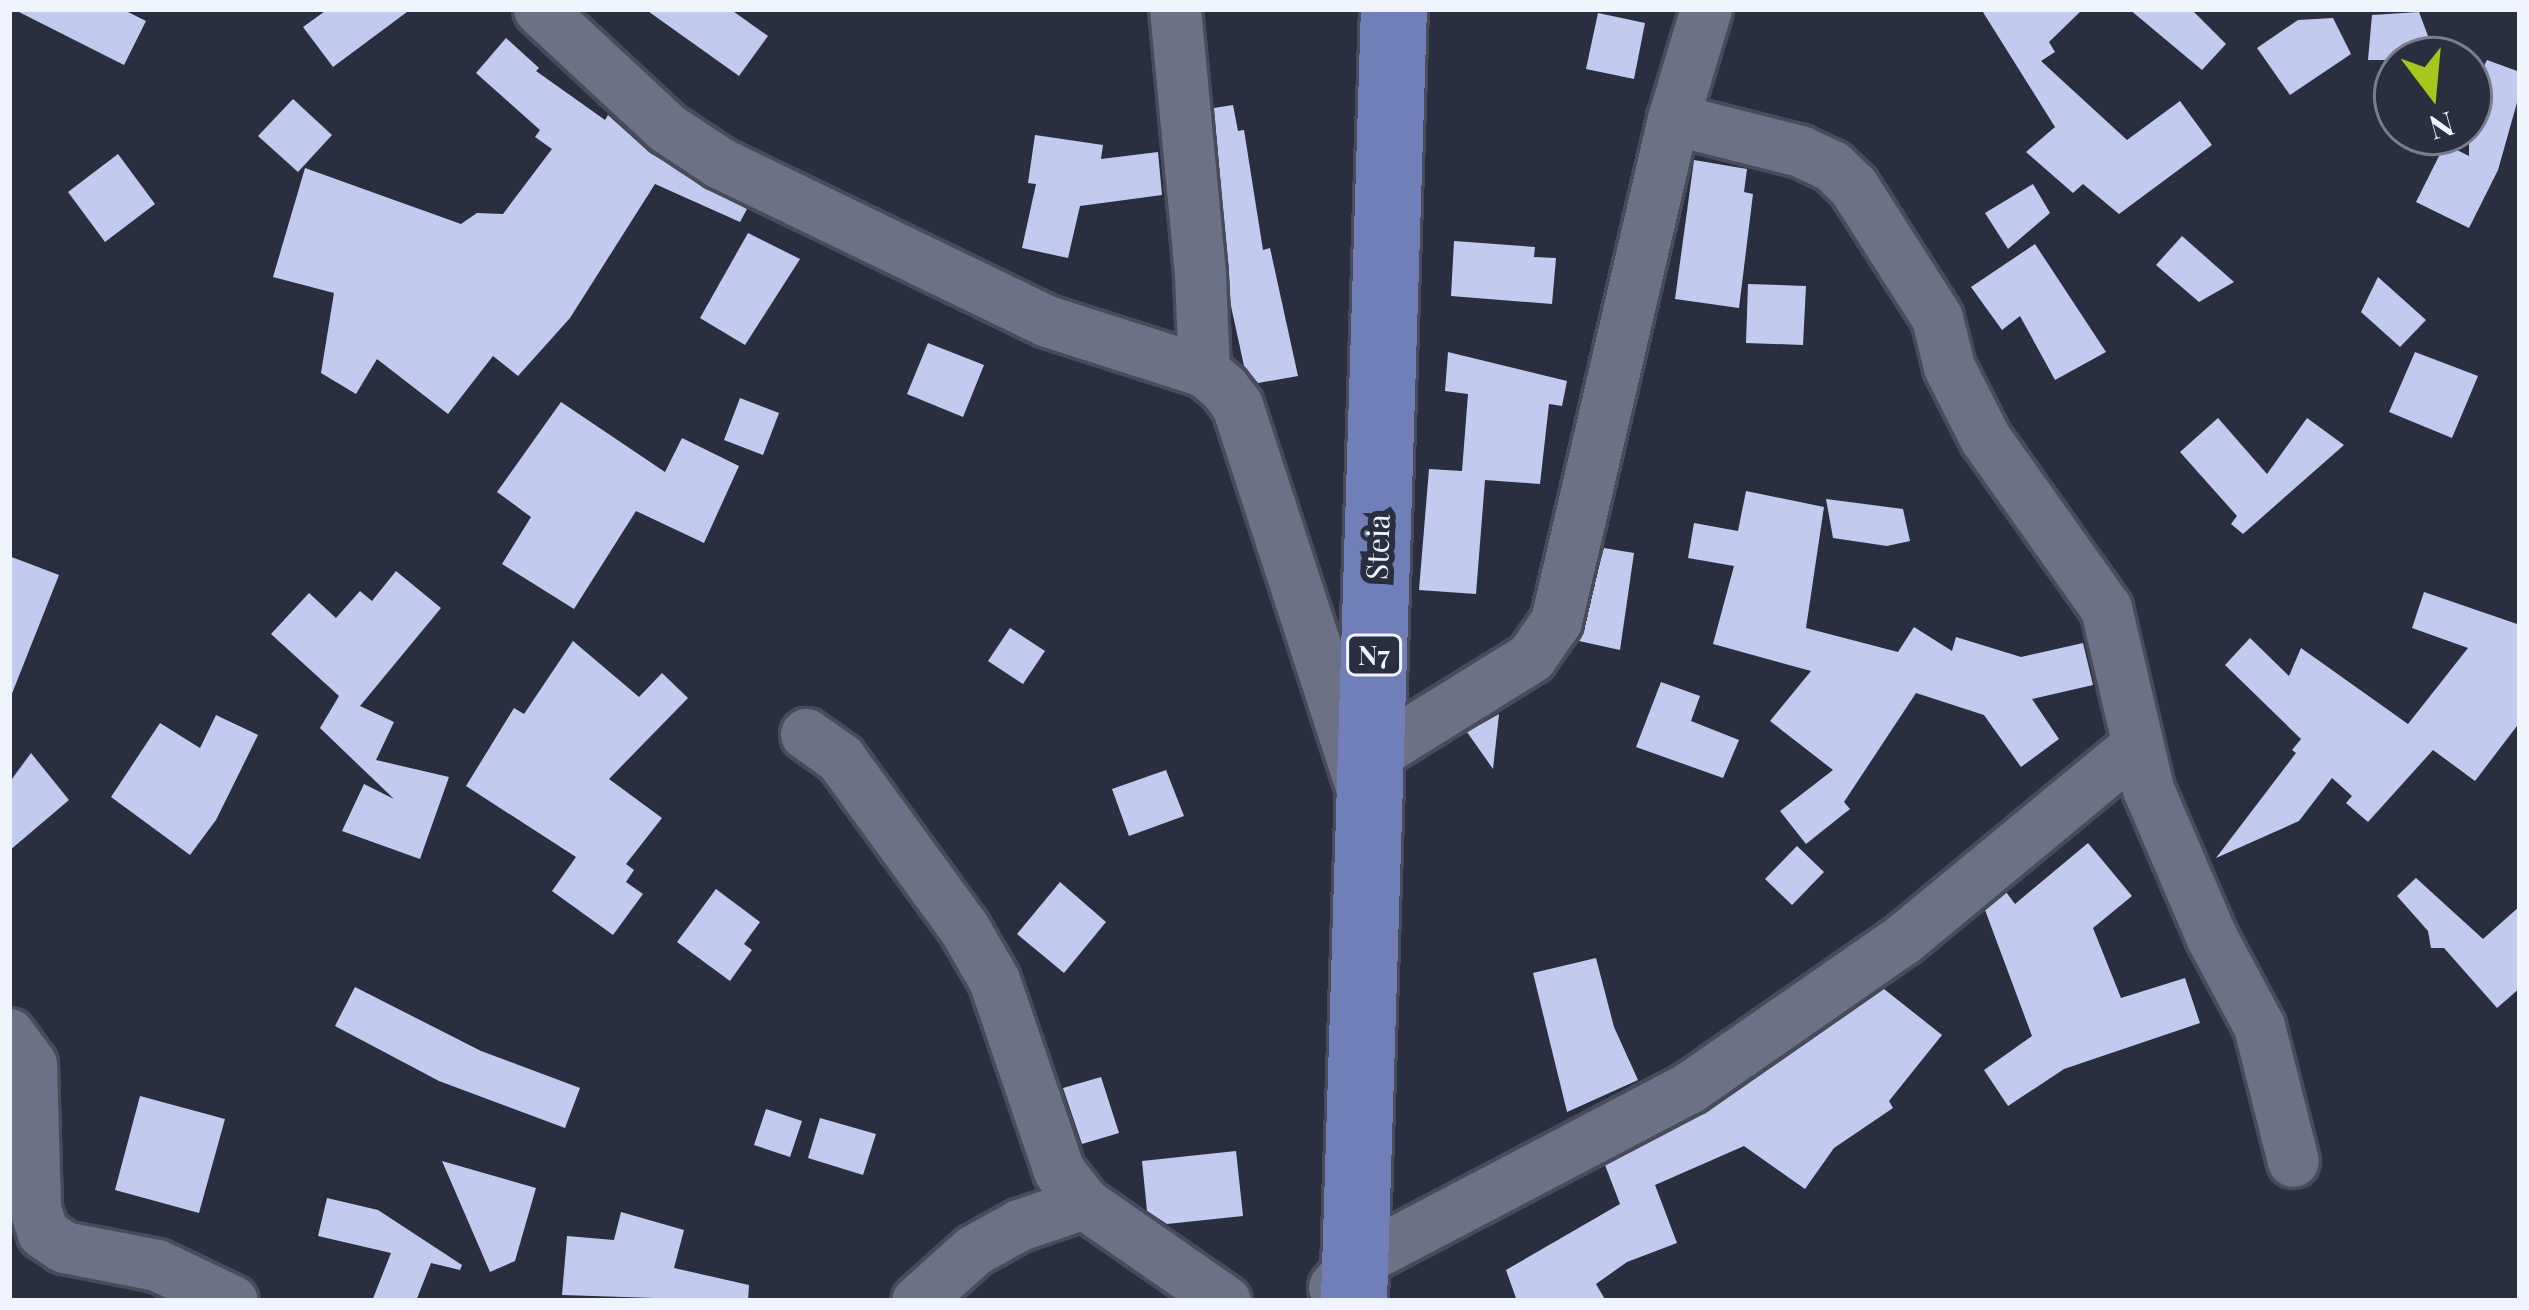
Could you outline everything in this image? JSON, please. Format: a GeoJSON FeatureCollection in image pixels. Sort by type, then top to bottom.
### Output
{"type":"FeatureCollection","features":[{"type":"Feature","properties":{"kind":"main road","name":"Steia"},"geometry":{"type":"LineString","coordinates":[[1344,1288],[1370,784],[1394,9]]}},
{"type":"Feature","properties":{"kind":"street"},"geometry":{"type":"LineString","coordinates":[[539,9],[667,128],[720,163],[1047,322],[1204,371],[1237,405],[1370,784],[1531,657],[1556,621],[1673,118],[1706,9]]}},
{"type":"Feature","properties":{"kind":"street"},"geometry":{"type":"LineString","coordinates":[[1175,9],[1201,275],[1204,371]]}},
{"type":"Feature","properties":{"kind":"street"},"geometry":{"type":"LineString","coordinates":[[1673,118],[1800,151],[1832,166],[1853,186],[1937,318],[1949,367],[1985,438],[2107,608],[2135,747],[2212,938],[2259,1027],[2293,1161]]}},
{"type":"Feature","properties":{"kind":"street"},"geometry":{"type":"LineString","coordinates":[[806,734],[840,758],[964,928],[994,980],[1059,1171],[1084,1203],[1225,1301]]}},
{"type":"Feature","properties":{"kind":"street"},"geometry":{"type":"LineString","coordinates":[[1344,1288],[1690,1087],[1903,939],[2135,747]]}},
{"type":"Feature","properties":{"kind":"street"},"geometry":{"type":"LineString","coordinates":[[9,1034],[31,1064],[35,1209],[43,1233],[64,1247],[157,1265],[232,1301]]}},
{"type":"Feature","properties":{"kind":"street"},"geometry":{"type":"LineString","coordinates":[[916,1301],[974,1250],[1018,1225],[1084,1203]]}},
{"type":"Feature","properties":{"kind":"building"},"geometry":{"type":"Polygon","coordinates":[[[13,9],[122,9],[146,21],[124,65],[13,9]]]}},
{"type":"Feature","properties":{"kind":"building"},"geometry":{"type":"Polygon","coordinates":[[[328,9],[411,9],[333,67],[303,27],[328,9]]]}},
{"type":"Feature","properties":{"kind":"building"},"geometry":{"type":"Polygon","coordinates":[[[645,9],[730,9],[768,36],[739,76],[645,9]]]}},
{"type":"Feature","properties":{"kind":"building"},"geometry":{"type":"Polygon","coordinates":[[[1981,9],[2083,9],[2049,42],[2055,52],[2041,61],[2127,140],[2180,101],[2212,145],[2119,214],[2083,184],[2073,193],[2026,152],[2055,127],[1981,9]]]}},
{"type":"Feature","properties":{"kind":"building"},"geometry":{"type":"Polygon","coordinates":[[[2129,9],[2191,9],[2226,44],[2202,70],[2129,9]]]}},
{"type":"Feature","properties":{"kind":"building"},"geometry":{"type":"Polygon","coordinates":[[[2419,12],[2428,36],[2373,36],[2373,60],[2368,60],[2372,15],[2419,12]]]}},
{"type":"Feature","properties":{"kind":"building"},"geometry":{"type":"Polygon","coordinates":[[[1598,13],[1645,23],[1634,79],[1586,69],[1598,13]]]}},
{"type":"Feature","properties":{"kind":"building"},"geometry":{"type":"Polygon","coordinates":[[[2333,18],[2351,54],[2290,95],[2257,48],[2298,20],[2333,18]]]}},
{"type":"Feature","properties":{"kind":"building"},"geometry":{"type":"Polygon","coordinates":[[[506,38],[539,68],[536,71],[605,120],[608,115],[650,153],[747,209],[740,222],[655,184],[570,318],[518,376],[493,356],[448,414],[377,359],[356,394],[321,373],[334,293],[273,277],[305,168],[461,224],[477,213],[503,214],[552,149],[535,137],[540,130],[476,73],[506,38]]]}},
{"type":"Feature","properties":{"kind":"building"},"geometry":{"type":"Polygon","coordinates":[[[2493,62],[2520,72],[2520,92],[2498,170],[2469,228],[2416,202],[2439,156],[2493,156],[2493,62]]]}},
{"type":"Feature","properties":{"kind":"building"},"geometry":{"type":"Polygon","coordinates":[[[293,99],[332,135],[298,172],[258,136],[293,99]]]}},
{"type":"Feature","properties":{"kind":"building"},"geometry":{"type":"Polygon","coordinates":[[[1233,105],[1238,131],[1244,130],[1263,250],[1270,248],[1298,376],[1258,383],[1244,366],[1231,306],[1214,108],[1233,105]]]}},
{"type":"Feature","properties":{"kind":"building"},"geometry":{"type":"Polygon","coordinates":[[[1035,135],[1103,145],[1101,159],[1158,152],[1162,195],[1080,206],[1068,258],[1022,248],[1036,184],[1028,183],[1035,135]]]}},
{"type":"Feature","properties":{"kind":"building"},"geometry":{"type":"Polygon","coordinates":[[[118,154],[155,204],[105,242],[68,192],[118,154]]]}},
{"type":"Feature","properties":{"kind":"building"},"geometry":{"type":"Polygon","coordinates":[[[1694,160],[1747,169],[1744,192],[1753,194],[1739,308],[1675,299],[1694,160]]]}},
{"type":"Feature","properties":{"kind":"building"},"geometry":{"type":"Polygon","coordinates":[[[2033,184],[2050,213],[2008,249],[1985,213],[2033,184]]]}},
{"type":"Feature","properties":{"kind":"building"},"geometry":{"type":"Polygon","coordinates":[[[748,233],[800,259],[745,345],[700,318],[748,233]]]}},
{"type":"Feature","properties":{"kind":"building"},"geometry":{"type":"Polygon","coordinates":[[[2182,236],[2234,282],[2199,302],[2156,265],[2182,236]]]}},
{"type":"Feature","properties":{"kind":"building"},"geometry":{"type":"Polygon","coordinates":[[[1454,241],[1535,247],[1534,257],[1556,258],[1552,304],[1451,296],[1454,241]]]}},
{"type":"Feature","properties":{"kind":"building"},"geometry":{"type":"Polygon","coordinates":[[[2035,244],[2106,352],[2055,380],[2020,316],[2002,330],[1971,287],[2035,244]]]}},
{"type":"Feature","properties":{"kind":"building"},"geometry":{"type":"Polygon","coordinates":[[[2378,277],[2426,320],[2400,347],[2361,312],[2378,277]]]}},
{"type":"Feature","properties":{"kind":"building"},"geometry":{"type":"Polygon","coordinates":[[[1748,284],[1806,286],[1803,345],[1746,343],[1748,284]]]}},
{"type":"Feature","properties":{"kind":"building"},"geometry":{"type":"Polygon","coordinates":[[[928,343],[984,365],[963,417],[907,394],[928,343]]]}},
{"type":"Feature","properties":{"kind":"building"},"geometry":{"type":"Polygon","coordinates":[[[1448,352],[1567,381],[1562,406],[1549,404],[1540,484],[1485,480],[1476,594],[1419,590],[1429,469],[1462,471],[1468,394],[1445,391],[1448,352]]]}},
{"type":"Feature","properties":{"kind":"building"},"geometry":{"type":"Polygon","coordinates":[[[2415,352],[2478,376],[2452,438],[2389,412],[2415,352]]]}},
{"type":"Feature","properties":{"kind":"building"},"geometry":{"type":"Polygon","coordinates":[[[740,398],[779,413],[763,455],[724,440],[740,398]]]}},
{"type":"Feature","properties":{"kind":"building"},"geometry":{"type":"Polygon","coordinates":[[[561,402],[665,472],[682,438],[739,466],[704,543],[636,511],[574,609],[502,564],[531,517],[497,492],[561,402]]]}},
{"type":"Feature","properties":{"kind":"building"},"geometry":{"type":"Polygon","coordinates":[[[2218,418],[2267,474],[2307,418],[2344,445],[2243,534],[2231,524],[2237,516],[2180,452],[2218,418]]]}},
{"type":"Feature","properties":{"kind":"building"},"geometry":{"type":"Polygon","coordinates":[[[1746,491],[1824,507],[1806,628],[1898,652],[1914,627],[1952,651],[1956,637],[2021,657],[2083,643],[2093,685],[2032,699],[2059,739],[2021,767],[1984,715],[1916,693],[1844,802],[1850,809],[1806,844],[1780,811],[1833,770],[1770,721],[1811,671],[1713,644],[1734,566],[1688,558],[1694,523],[1738,531],[1746,491]]]}},
{"type":"Feature","properties":{"kind":"building"},"geometry":{"type":"Polygon","coordinates":[[[1826,499],[1903,509],[1910,541],[1887,546],[1833,538],[1826,499]]]}},
{"type":"Feature","properties":{"kind":"building"},"geometry":{"type":"Polygon","coordinates":[[[1604,548],[1634,553],[1620,650],[1579,641],[1604,548]]]}},
{"type":"Feature","properties":{"kind":"building"},"geometry":{"type":"Polygon","coordinates":[[[9,556],[59,575],[11,696],[9,696],[9,556]]]}},
{"type":"Feature","properties":{"kind":"building"},"geometry":{"type":"Polygon","coordinates":[[[396,571],[441,608],[360,706],[394,722],[376,760],[449,777],[420,859],[342,831],[364,784],[394,799],[320,728],[339,696],[271,634],[309,593],[336,618],[360,591],[372,601],[396,571]]]}},
{"type":"Feature","properties":{"kind":"building"},"geometry":{"type":"Polygon","coordinates":[[[2424,592],[2520,625],[2520,722],[2475,781],[2433,750],[2368,822],[2346,803],[2352,796],[2332,778],[2299,821],[2216,858],[2296,753],[2292,750],[2301,739],[2225,665],[2250,638],[2289,676],[2301,648],[2408,724],[2468,648],[2412,628],[2424,592]]]}},
{"type":"Feature","properties":{"kind":"building"},"geometry":{"type":"Polygon","coordinates":[[[1010,628],[1045,651],[1023,684],[988,661],[1010,628]]]}},
{"type":"Feature","properties":{"kind":"building"},"geometry":{"type":"Polygon","coordinates":[[[573,641],[639,697],[662,673],[688,698],[609,779],[662,818],[626,864],[634,870],[626,882],[643,894],[613,935],[552,891],[576,857],[466,786],[514,708],[524,714],[573,641]]]}},
{"type":"Feature","properties":{"kind":"building"},"geometry":{"type":"Polygon","coordinates":[[[1661,682],[1700,696],[1691,721],[1739,740],[1723,778],[1636,747],[1661,682]]]}},
{"type":"Feature","properties":{"kind":"building"},"geometry":{"type":"Polygon","coordinates":[[[1499,714],[1493,769],[1467,732],[1499,714]]]}},
{"type":"Feature","properties":{"kind":"building"},"geometry":{"type":"Polygon","coordinates":[[[216,715],[258,735],[216,820],[190,855],[111,797],[160,723],[200,748],[216,715]]]}},
{"type":"Feature","properties":{"kind":"building"},"geometry":{"type":"Polygon","coordinates":[[[31,753],[69,800],[9,851],[9,783],[31,753]]]}},
{"type":"Feature","properties":{"kind":"building"},"geometry":{"type":"Polygon","coordinates":[[[1166,770],[1184,816],[1129,836],[1112,789],[1166,770]]]}},
{"type":"Feature","properties":{"kind":"building"},"geometry":{"type":"Polygon","coordinates":[[[2088,843],[2132,896],[2093,928],[2121,998],[2185,978],[2200,1023],[2064,1069],[2008,1106],[1984,1070],[2032,1036],[1985,910],[2006,892],[2015,904],[2088,843]]]}},
{"type":"Feature","properties":{"kind":"building"},"geometry":{"type":"Polygon","coordinates":[[[1797,846],[1824,872],[1792,905],[1765,879],[1797,846]]]}},
{"type":"Feature","properties":{"kind":"building"},"geometry":{"type":"Polygon","coordinates":[[[2416,878],[2483,939],[2520,906],[2520,988],[2497,1008],[2444,948],[2431,948],[2428,931],[2397,896],[2416,878]]]}},
{"type":"Feature","properties":{"kind":"building"},"geometry":{"type":"Polygon","coordinates":[[[1060,882],[1106,922],[1064,973],[1017,934],[1060,882]]]}},
{"type":"Feature","properties":{"kind":"building"},"geometry":{"type":"Polygon","coordinates":[[[716,889],[760,922],[744,944],[752,950],[730,981],[677,942],[716,889]]]}},
{"type":"Feature","properties":{"kind":"building"},"geometry":{"type":"Polygon","coordinates":[[[1596,958],[1614,1027],[1638,1080],[1567,1112],[1533,973],[1596,958]]]}},
{"type":"Feature","properties":{"kind":"building"},"geometry":{"type":"Polygon","coordinates":[[[355,987],[481,1051],[580,1088],[565,1128],[439,1081],[335,1026],[355,987]]]}},
{"type":"Feature","properties":{"kind":"building"},"geometry":{"type":"Polygon","coordinates":[[[1884,989],[1942,1035],[1889,1101],[1893,1108],[1834,1148],[1805,1189],[1744,1146],[1655,1185],[1677,1243],[1627,1262],[1596,1284],[1606,1301],[1517,1301],[1506,1270],[1620,1204],[1605,1165],[1707,1112],[1884,989]]]}},
{"type":"Feature","properties":{"kind":"building"},"geometry":{"type":"Polygon","coordinates":[[[1101,1077],[1119,1133],[1082,1144],[1063,1088],[1101,1077]]]}},
{"type":"Feature","properties":{"kind":"building"},"geometry":{"type":"Polygon","coordinates":[[[140,1096],[225,1119],[199,1213],[115,1190],[140,1096]]]}},
{"type":"Feature","properties":{"kind":"building"},"geometry":{"type":"Polygon","coordinates":[[[766,1109],[802,1121],[790,1157],[754,1145],[766,1109]]]}},
{"type":"Feature","properties":{"kind":"building"},"geometry":{"type":"Polygon","coordinates":[[[820,1118],[876,1134],[863,1175],[808,1158],[820,1118]]]}},
{"type":"Feature","properties":{"kind":"building"},"geometry":{"type":"Polygon","coordinates":[[[1236,1151],[1243,1216],[1167,1224],[1147,1211],[1142,1161],[1236,1151]]]}},
{"type":"Feature","properties":{"kind":"building"},"geometry":{"type":"Polygon","coordinates":[[[442,1161],[536,1188],[515,1261],[490,1272],[442,1161]]]}},
{"type":"Feature","properties":{"kind":"building"},"geometry":{"type":"Polygon","coordinates":[[[327,1198],[378,1210],[462,1265],[460,1270],[431,1263],[416,1301],[372,1301],[391,1253],[318,1236],[327,1198]]]}},
{"type":"Feature","properties":{"kind":"building"},"geometry":{"type":"Polygon","coordinates":[[[621,1212],[684,1230],[674,1268],[749,1285],[748,1301],[562,1295],[567,1236],[614,1240],[621,1212]]]}}]}
